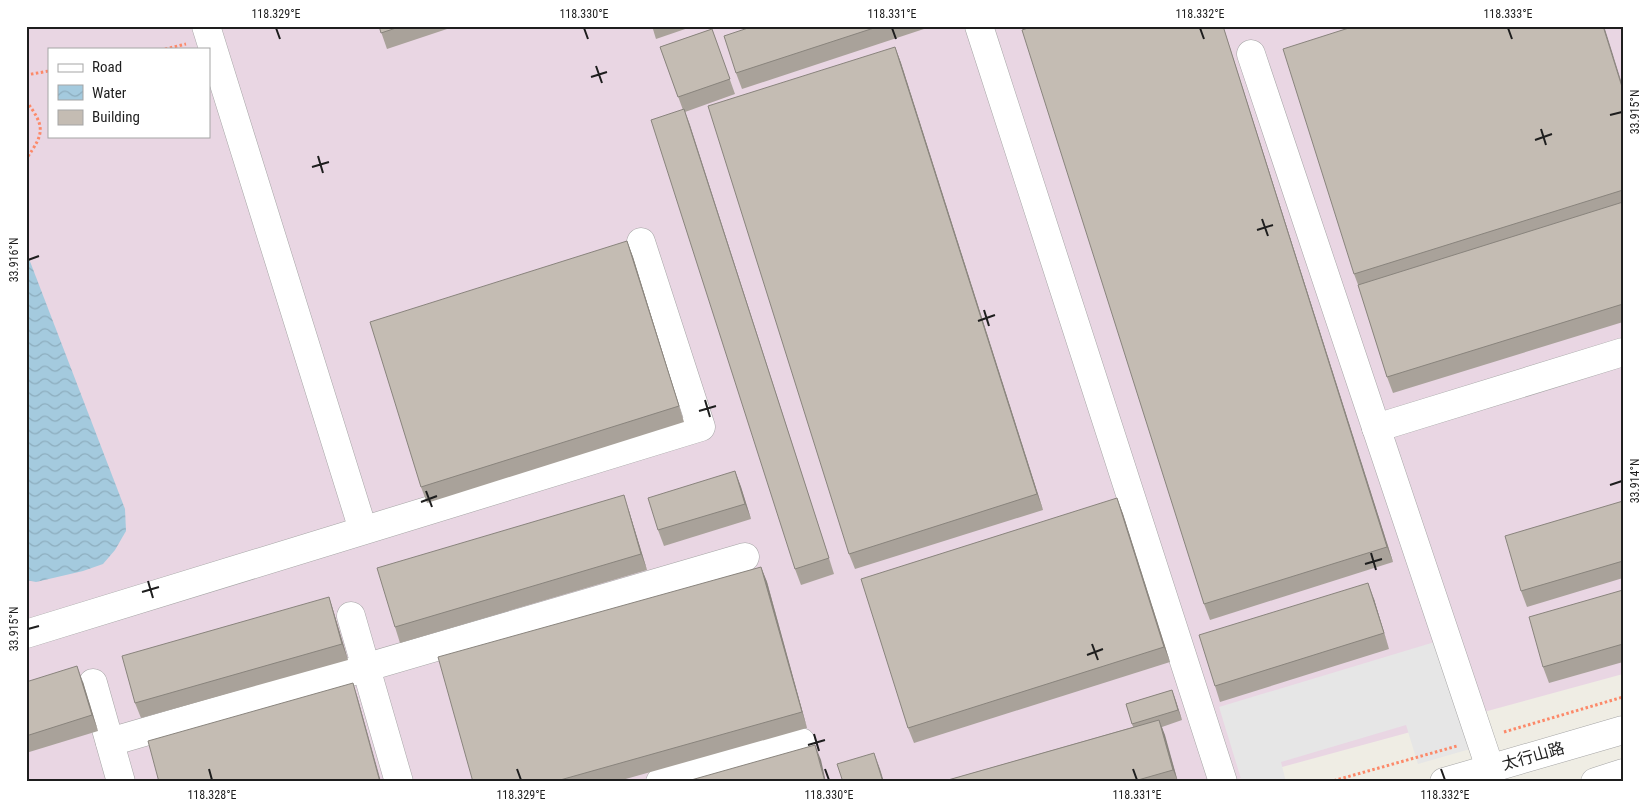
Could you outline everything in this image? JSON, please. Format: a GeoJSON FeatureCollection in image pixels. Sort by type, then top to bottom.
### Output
{"type":"FeatureCollection","features":[{"type":"Feature","properties":{"kind":"street"},"geometry":{"type":"LineString","coordinates":[[206,26],[363,530]]}},
{"type":"Feature","properties":{"kind":"street"},"geometry":{"type":"LineString","coordinates":[[979,26],[1223,782]]}},
{"type":"Feature","properties":{"kind":"street"},"geometry":{"type":"LineString","coordinates":[[1251,54],[1490,768]]}},
{"type":"Feature","properties":{"kind":"street"},"geometry":{"type":"LineString","coordinates":[[26,634],[701,427],[641,242]]}},
{"type":"Feature","properties":{"kind":"street"},"geometry":{"type":"LineString","coordinates":[[1376,428],[1623,352]]}},
{"type":"Feature","properties":{"kind":"street"},"geometry":{"type":"LineString","coordinates":[[110,742],[745,557]]}},
{"type":"Feature","properties":{"kind":"street"},"geometry":{"type":"LineString","coordinates":[[351,616],[399,782]]}},
{"type":"Feature","properties":{"kind":"street"},"geometry":{"type":"LineString","coordinates":[[93,683],[121,782]]}},
{"type":"Feature","properties":{"kind":"street","name":"太行山路"},"geometry":{"type":"LineString","coordinates":[[1444,782],[1623,730]]}},
{"type":"Feature","properties":{"kind":"street"},"geometry":{"type":"LineString","coordinates":[[660,782],[801,742]]}},
{"type":"Feature","properties":{"kind":"street"},"geometry":{"type":"LineString","coordinates":[[1595,782],[1623,772]]}},
{"type":"Feature","properties":{"kind":"path"},"geometry":{"type":"LineString","coordinates":[[26,75],[48,71]]}},
{"type":"Feature","properties":{"kind":"path"},"geometry":{"type":"LineString","coordinates":[[26,101],[40,122],[41,132],[26,159]]}},
{"type":"Feature","properties":{"kind":"shaded area"},"geometry":{"type":"Polygon","coordinates":[[[26,26],[1623,26],[1623,674],[1227,782],[26,782],[26,26]]]}},
{"type":"Feature","properties":{"kind":"shaded area"},"geometry":{"type":"Polygon","coordinates":[[[1438,641],[1470,749],[1418,764],[1406,725],[1281,762],[1286,782],[1242,782],[1219,707],[1438,641]]]}},
{"type":"Feature","properties":{"kind":"water"},"geometry":{"type":"Polygon","coordinates":[[[26,251],[125,509],[126,531],[115,550],[103,564],[83,571],[36,582],[26,580],[26,251]]]}},
{"type":"Feature","properties":{"kind":"building"},"geometry":{"type":"Polygon","coordinates":[[[379,26],[402,26],[381,33],[379,26]]]}},
{"type":"Feature","properties":{"kind":"building"},"geometry":{"type":"Polygon","coordinates":[[[754,26],[880,26],[736,73],[724,36],[754,26]]]}},
{"type":"Feature","properties":{"kind":"building"},"geometry":{"type":"Polygon","coordinates":[[[1034,26],[1223,26],[1387,547],[1204,604],[1022,30],[1034,26]]]}},
{"type":"Feature","properties":{"kind":"building"},"geometry":{"type":"Polygon","coordinates":[[[1355,26],[1603,26],[1623,90],[1623,190],[1354,274],[1283,49],[1355,26]]]}},
{"type":"Feature","properties":{"kind":"building"},"geometry":{"type":"Polygon","coordinates":[[[712,29],[730,79],[678,97],[660,47],[712,29]]]}},
{"type":"Feature","properties":{"kind":"building"},"geometry":{"type":"Polygon","coordinates":[[[895,47],[1037,494],[849,554],[708,106],[895,47]]]}},
{"type":"Feature","properties":{"kind":"building"},"geometry":{"type":"Polygon","coordinates":[[[684,109],[829,558],[795,569],[651,120],[684,109]]]}},
{"type":"Feature","properties":{"kind":"building"},"geometry":{"type":"Polygon","coordinates":[[[1623,202],[1623,304],[1387,377],[1358,285],[1623,202]]]}},
{"type":"Feature","properties":{"kind":"building"},"geometry":{"type":"Polygon","coordinates":[[[627,241],[679,406],[421,487],[370,322],[627,241]]]}},
{"type":"Feature","properties":{"kind":"building"},"geometry":{"type":"Polygon","coordinates":[[[735,471],[745,504],[658,530],[648,498],[735,471]]]}},
{"type":"Feature","properties":{"kind":"building"},"geometry":{"type":"Polygon","coordinates":[[[624,495],[641,554],[395,627],[377,568],[624,495]]]}},
{"type":"Feature","properties":{"kind":"building"},"geometry":{"type":"Polygon","coordinates":[[[1117,498],[1164,647],[908,728],[861,579],[1117,498]]]}},
{"type":"Feature","properties":{"kind":"building"},"geometry":{"type":"Polygon","coordinates":[[[1623,501],[1623,561],[1521,591],[1505,536],[1623,501]]]}},
{"type":"Feature","properties":{"kind":"building"},"geometry":{"type":"Polygon","coordinates":[[[761,567],[802,712],[553,782],[473,782],[438,657],[761,567]]]}},
{"type":"Feature","properties":{"kind":"building"},"geometry":{"type":"Polygon","coordinates":[[[1368,583],[1384,633],[1215,686],[1199,635],[1368,583]]]}},
{"type":"Feature","properties":{"kind":"building"},"geometry":{"type":"Polygon","coordinates":[[[1623,590],[1623,644],[1543,667],[1529,617],[1623,590]]]}},
{"type":"Feature","properties":{"kind":"building"},"geometry":{"type":"Polygon","coordinates":[[[329,597],[342,644],[135,703],[122,656],[329,597]]]}},
{"type":"Feature","properties":{"kind":"building"},"geometry":{"type":"Polygon","coordinates":[[[77,666],[92,715],[26,736],[26,682],[77,666]]]}},
{"type":"Feature","properties":{"kind":"building"},"geometry":{"type":"Polygon","coordinates":[[[353,683],[380,782],[159,782],[148,741],[353,683]]]}},
{"type":"Feature","properties":{"kind":"building"},"geometry":{"type":"Polygon","coordinates":[[[1172,690],[1178,710],[1132,724],[1126,704],[1172,690]]]}},
{"type":"Feature","properties":{"kind":"building"},"geometry":{"type":"Polygon","coordinates":[[[1159,720],[1173,770],[1131,782],[941,782],[1159,720]]]}},
{"type":"Feature","properties":{"kind":"building"},"geometry":{"type":"Polygon","coordinates":[[[815,745],[825,782],[684,782],[815,745]]]}},
{"type":"Feature","properties":{"kind":"building"},"geometry":{"type":"Polygon","coordinates":[[[874,753],[883,782],[843,782],[837,764],[874,753]]]}}]}
